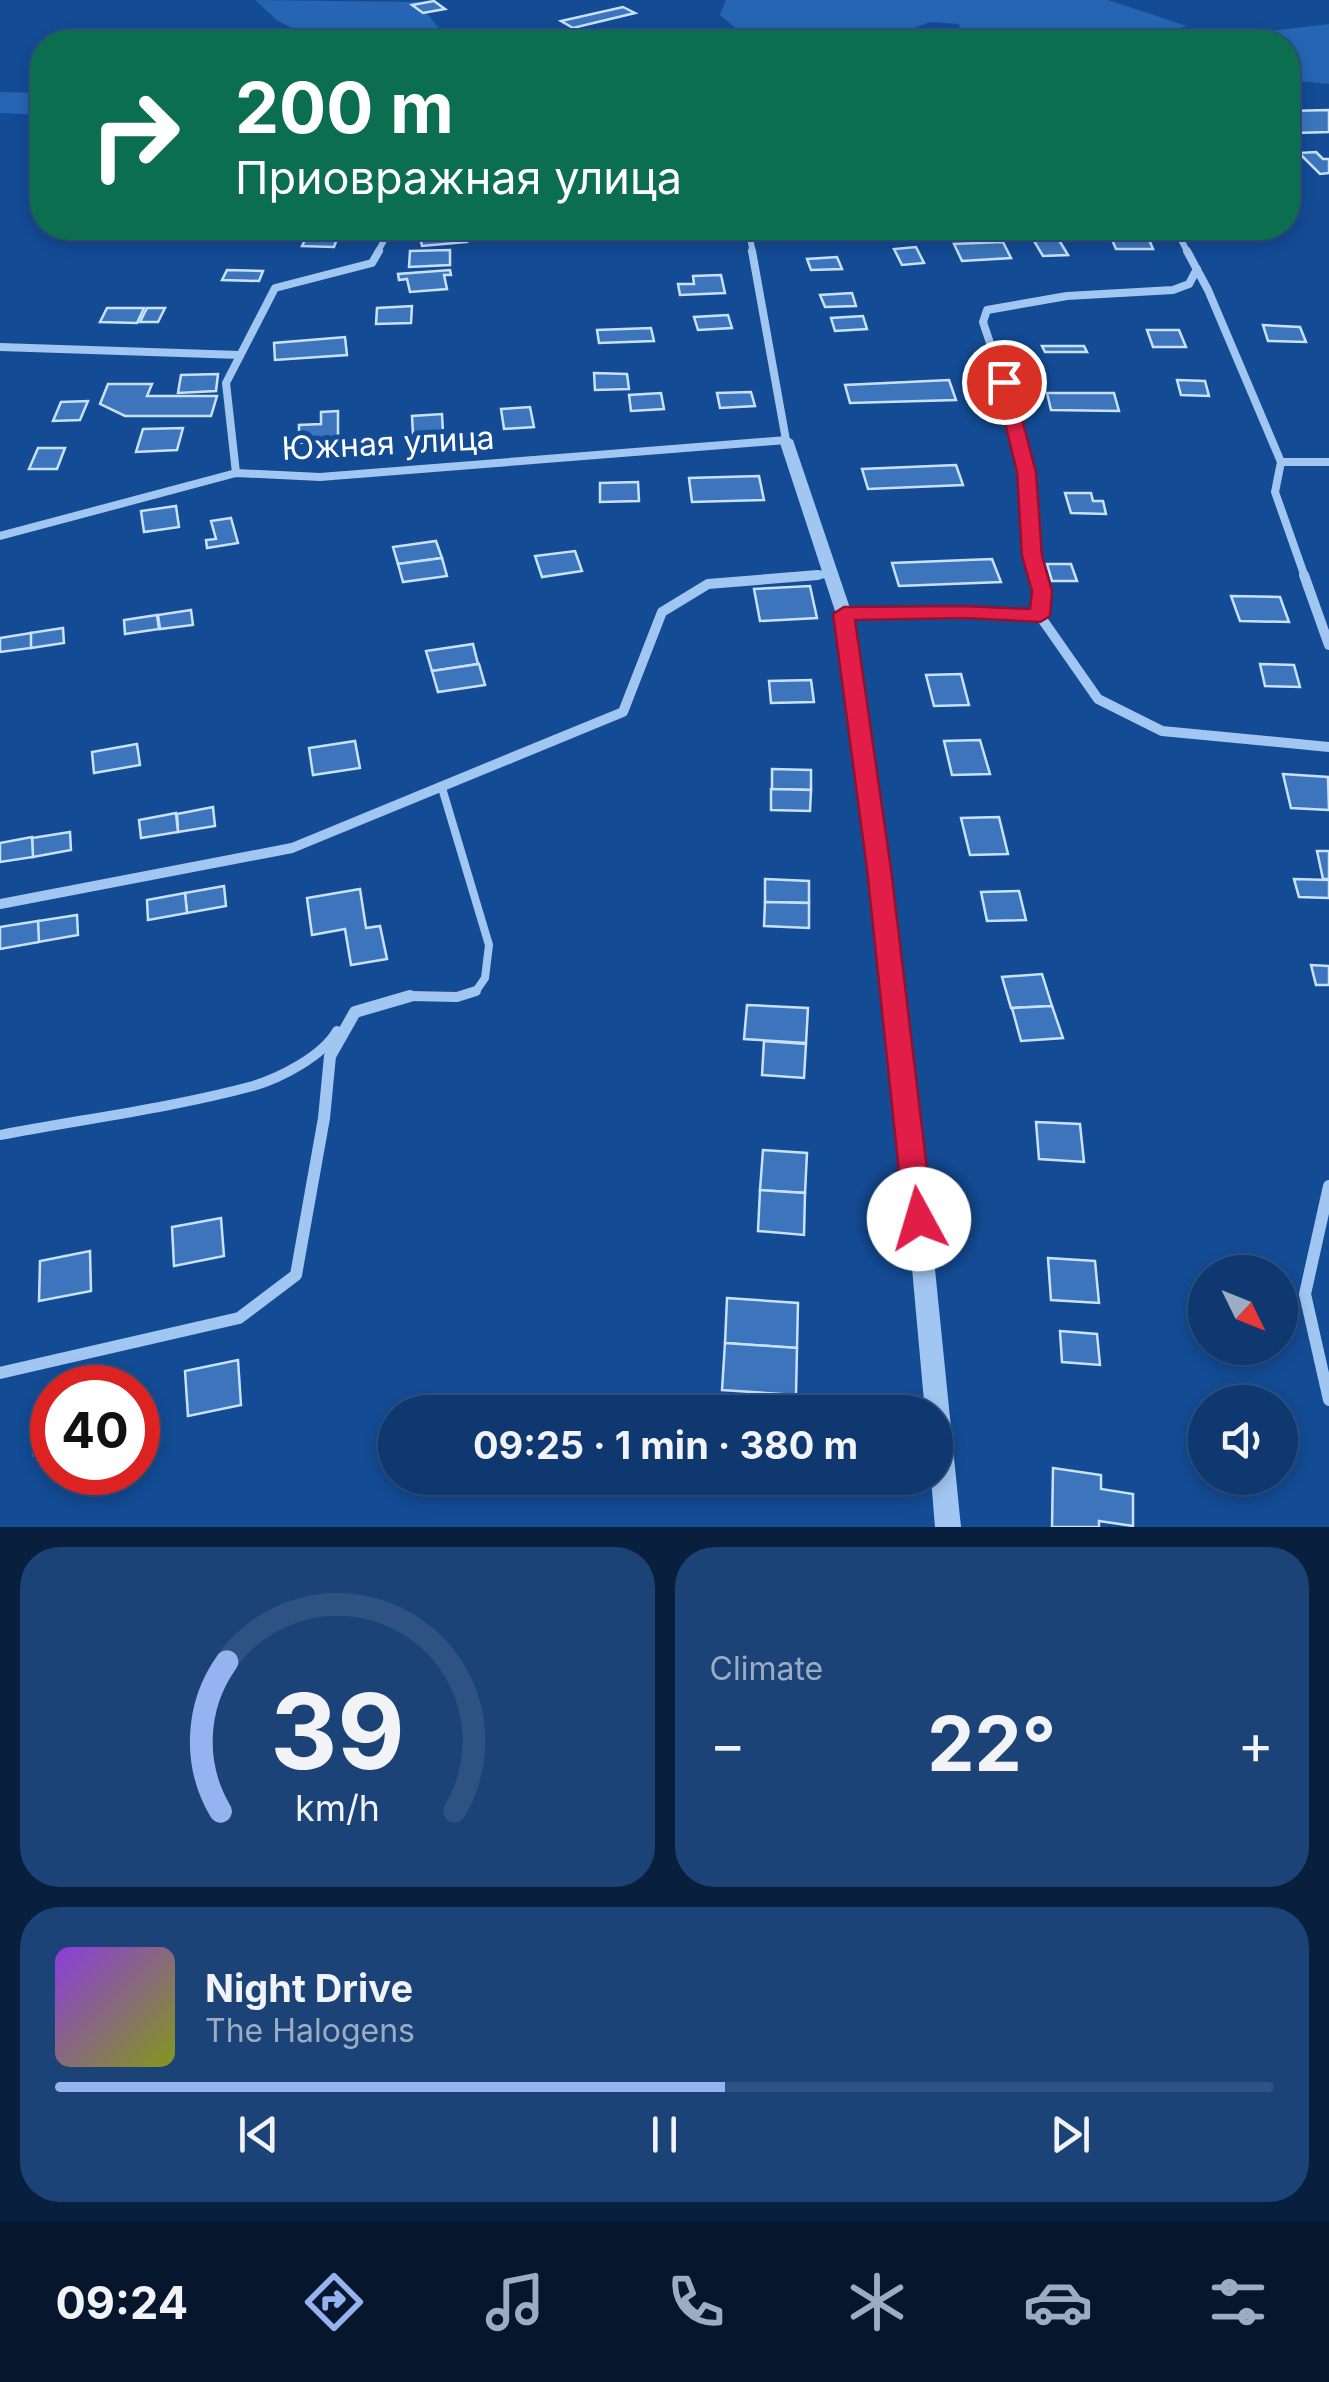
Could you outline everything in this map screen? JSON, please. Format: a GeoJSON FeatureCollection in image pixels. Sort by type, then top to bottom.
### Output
{"type":"FeatureCollection","features":[{"type":"Feature","properties":{"kind":"street"},"geometry":{"type":"LineString","coordinates":[[236,473],[226,382],[275,288],[372,263],[384,240]]}},
{"type":"Feature","properties":{"kind":"street"},"geometry":{"type":"LineString","coordinates":[[750,240],[786,440],[844,614],[915,1180],[948,1527]]}},
{"type":"Feature","properties":{"kind":"street"},"geometry":{"type":"LineString","coordinates":[[1181,240],[1281,462],[1275,492],[1329,646]]}},
{"type":"Feature","properties":{"kind":"street"},"geometry":{"type":"LineString","coordinates":[[1197,270],[1189,284],[1173,290],[1067,296],[988,310],[983,322],[1016,422],[1026,472],[1032,556],[1042,591],[1040,616],[1098,699],[1162,731],[1329,747]]}},
{"type":"Feature","properties":{"kind":"street"},"geometry":{"type":"LineString","coordinates":[[0,347],[240,356]]}},
{"type":"Feature","properties":{"kind":"street","name":"Южная улица"},"geometry":{"type":"LineString","coordinates":[[0,536],[236,473],[320,477],[786,440]]}},
{"type":"Feature","properties":{"kind":"street"},"geometry":{"type":"LineString","coordinates":[[1281,462],[1329,462]]}},
{"type":"Feature","properties":{"kind":"street"},"geometry":{"type":"LineString","coordinates":[[0,904],[292,848],[624,712],[662,612],[708,584],[829,574]]}},
{"type":"Feature","properties":{"kind":"street"},"geometry":{"type":"LineString","coordinates":[[844,614],[964,612],[1040,616]]}},
{"type":"Feature","properties":{"kind":"street"},"geometry":{"type":"LineString","coordinates":[[0,1372],[239,1318],[296,1275],[324,1118],[330,1056],[355,1012],[410,996]]}},
{"type":"Feature","properties":{"kind":"street"},"geometry":{"type":"LineString","coordinates":[[1329,1186],[1305,1294],[1329,1400]]}},
{"type":"Feature","properties":{"kind":"lane"},"geometry":{"type":"LineString","coordinates":[[410,996],[457,997],[476,991],[485,978],[489,946],[442,788]]}},
{"type":"Feature","properties":{"kind":"lane"},"geometry":{"type":"LineString","coordinates":[[0,1135],[256,1085],[304,1061],[332,1040],[342,1022],[355,1012]]}},
{"type":"Feature","properties":{"kind":"shaded area"},"geometry":{"type":"Polygon","coordinates":[[[255,0],[418,2],[440,30],[296,30],[278,21],[255,0]]]}},
{"type":"Feature","properties":{"kind":"shaded area"},"geometry":{"type":"Polygon","coordinates":[[[726,0],[1108,0],[1187,26],[1174,30],[960,30],[959,24],[930,22],[908,30],[738,30],[720,15],[726,0]]]}},
{"type":"Feature","properties":{"kind":"shaded area"},"geometry":{"type":"Polygon","coordinates":[[[1329,24],[1329,84],[1300,81],[1300,30],[1279,30],[1329,24]]]}},
{"type":"Feature","properties":{"kind":"shaded area"},"geometry":{"type":"Polygon","coordinates":[[[0,92],[30,93],[30,114],[0,113],[0,92]]]}},
{"type":"Feature","properties":{"kind":"building"},"geometry":{"type":"Polygon","coordinates":[[[434,1],[445,9],[423,13],[412,5],[434,1]]]}},
{"type":"Feature","properties":{"kind":"building"},"geometry":{"type":"Polygon","coordinates":[[[623,7],[635,13],[573,28],[561,21],[623,7]]]}},
{"type":"Feature","properties":{"kind":"building"},"geometry":{"type":"Polygon","coordinates":[[[1329,110],[1329,132],[1300,133],[1300,111],[1329,110]]]}},
{"type":"Feature","properties":{"kind":"building"},"geometry":{"type":"Polygon","coordinates":[[[1316,152],[1329,159],[1329,173],[1320,174],[1300,153],[1316,152]]]}},
{"type":"Feature","properties":{"kind":"building"},"geometry":{"type":"Polygon","coordinates":[[[305,240],[337,240],[334,247],[302,246],[305,240]]]}},
{"type":"Feature","properties":{"kind":"building"},"geometry":{"type":"Polygon","coordinates":[[[421,240],[467,242],[422,246],[421,240]]]}},
{"type":"Feature","properties":{"kind":"building"},"geometry":{"type":"Polygon","coordinates":[[[1059,240],[1068,255],[1043,256],[1034,241],[1059,240]]]}},
{"type":"Feature","properties":{"kind":"building"},"geometry":{"type":"Polygon","coordinates":[[[1112,240],[1149,240],[1153,249],[1116,249],[1112,240]]]}},
{"type":"Feature","properties":{"kind":"building"},"geometry":{"type":"Polygon","coordinates":[[[1003,242],[1011,258],[962,261],[954,244],[1003,242]]]}},
{"type":"Feature","properties":{"kind":"building"},"geometry":{"type":"Polygon","coordinates":[[[916,247],[924,263],[902,265],[894,249],[916,247]]]}},
{"type":"Feature","properties":{"kind":"building"},"geometry":{"type":"Polygon","coordinates":[[[450,250],[450,265],[409,267],[410,251],[450,250]]]}},
{"type":"Feature","properties":{"kind":"building"},"geometry":{"type":"Polygon","coordinates":[[[837,257],[842,269],[811,270],[807,259],[837,257]]]}},
{"type":"Feature","properties":{"kind":"building"},"geometry":{"type":"Polygon","coordinates":[[[227,270],[263,271],[259,281],[222,280],[227,270]]]}},
{"type":"Feature","properties":{"kind":"building"},"geometry":{"type":"Polygon","coordinates":[[[450,270],[451,275],[444,275],[447,289],[410,292],[407,279],[399,280],[398,274],[450,270]]]}},
{"type":"Feature","properties":{"kind":"building"},"geometry":{"type":"Polygon","coordinates":[[[721,275],[725,293],[680,295],[678,284],[694,284],[693,276],[721,275]]]}},
{"type":"Feature","properties":{"kind":"building"},"geometry":{"type":"Polygon","coordinates":[[[852,293],[856,306],[825,307],[820,295],[852,293]]]}},
{"type":"Feature","properties":{"kind":"building"},"geometry":{"type":"Polygon","coordinates":[[[412,306],[411,323],[376,324],[377,308],[412,306]]]}},
{"type":"Feature","properties":{"kind":"building"},"geometry":{"type":"Polygon","coordinates":[[[107,308],[144,308],[137,323],[100,322],[107,308]]]}},
{"type":"Feature","properties":{"kind":"building"},"geometry":{"type":"Polygon","coordinates":[[[147,308],[165,308],[158,322],[140,322],[147,308]]]}},
{"type":"Feature","properties":{"kind":"building"},"geometry":{"type":"Polygon","coordinates":[[[728,315],[732,328],[698,330],[694,317],[728,315]]]}},
{"type":"Feature","properties":{"kind":"building"},"geometry":{"type":"Polygon","coordinates":[[[863,316],[867,329],[835,331],[831,318],[863,316]]]}},
{"type":"Feature","properties":{"kind":"building"},"geometry":{"type":"Polygon","coordinates":[[[1263,325],[1300,327],[1306,342],[1268,341],[1263,325]]]}},
{"type":"Feature","properties":{"kind":"building"},"geometry":{"type":"Polygon","coordinates":[[[651,328],[654,341],[599,343],[597,330],[651,328]]]}},
{"type":"Feature","properties":{"kind":"building"},"geometry":{"type":"Polygon","coordinates":[[[1147,330],[1179,330],[1186,347],[1153,347],[1147,330]]]}},
{"type":"Feature","properties":{"kind":"building"},"geometry":{"type":"Polygon","coordinates":[[[345,337],[347,355],[275,360],[274,343],[345,337]]]}},
{"type":"Feature","properties":{"kind":"building"},"geometry":{"type":"Polygon","coordinates":[[[1042,346],[1084,346],[1087,352],[1045,352],[1042,346]]]}},
{"type":"Feature","properties":{"kind":"building"},"geometry":{"type":"Polygon","coordinates":[[[594,373],[627,374],[629,389],[595,390],[594,373]]]}},
{"type":"Feature","properties":{"kind":"building"},"geometry":{"type":"Polygon","coordinates":[[[218,374],[216,391],[178,393],[181,375],[218,374]]]}},
{"type":"Feature","properties":{"kind":"building"},"geometry":{"type":"Polygon","coordinates":[[[949,380],[956,400],[850,403],[845,385],[949,380]]]}},
{"type":"Feature","properties":{"kind":"building"},"geometry":{"type":"Polygon","coordinates":[[[1177,380],[1205,381],[1209,396],[1181,395],[1177,380]]]}},
{"type":"Feature","properties":{"kind":"building"},"geometry":{"type":"Polygon","coordinates":[[[108,384],[152,384],[147,396],[217,396],[211,416],[125,416],[100,404],[108,384]]]}},
{"type":"Feature","properties":{"kind":"building"},"geometry":{"type":"Polygon","coordinates":[[[751,392],[755,406],[720,408],[717,393],[751,392]]]}},
{"type":"Feature","properties":{"kind":"building"},"geometry":{"type":"Polygon","coordinates":[[[661,393],[664,409],[631,411],[629,395],[661,393]]]}},
{"type":"Feature","properties":{"kind":"building"},"geometry":{"type":"Polygon","coordinates":[[[1047,393],[1114,393],[1119,411],[1051,410],[1047,393]]]}},
{"type":"Feature","properties":{"kind":"building"},"geometry":{"type":"Polygon","coordinates":[[[88,401],[80,420],[53,421],[61,402],[88,401]]]}},
{"type":"Feature","properties":{"kind":"building"},"geometry":{"type":"Polygon","coordinates":[[[530,407],[534,427],[504,429],[501,409],[530,407]]]}},
{"type":"Feature","properties":{"kind":"building"},"geometry":{"type":"Polygon","coordinates":[[[338,411],[338,441],[299,443],[299,425],[321,424],[321,412],[338,411]]]}},
{"type":"Feature","properties":{"kind":"building"},"geometry":{"type":"Polygon","coordinates":[[[442,414],[443,433],[413,435],[412,416],[442,414]]]}},
{"type":"Feature","properties":{"kind":"building"},"geometry":{"type":"Polygon","coordinates":[[[183,428],[177,450],[136,452],[143,429],[183,428]]]}},
{"type":"Feature","properties":{"kind":"building"},"geometry":{"type":"Polygon","coordinates":[[[38,448],[65,448],[57,469],[29,469],[38,448]]]}},
{"type":"Feature","properties":{"kind":"building"},"geometry":{"type":"Polygon","coordinates":[[[956,465],[963,485],[868,489],[862,469],[956,465]]]}},
{"type":"Feature","properties":{"kind":"building"},"geometry":{"type":"Polygon","coordinates":[[[759,476],[764,500],[692,502],[689,478],[759,476]]]}},
{"type":"Feature","properties":{"kind":"building"},"geometry":{"type":"Polygon","coordinates":[[[638,482],[639,501],[600,502],[600,483],[638,482]]]}},
{"type":"Feature","properties":{"kind":"building"},"geometry":{"type":"Polygon","coordinates":[[[1065,493],[1091,493],[1093,501],[1103,501],[1106,514],[1071,513],[1065,493]]]}},
{"type":"Feature","properties":{"kind":"building"},"geometry":{"type":"Polygon","coordinates":[[[176,506],[179,527],[144,532],[141,511],[176,506]]]}},
{"type":"Feature","properties":{"kind":"building"},"geometry":{"type":"Polygon","coordinates":[[[231,518],[238,543],[207,548],[206,540],[216,539],[211,521],[231,518]]]}},
{"type":"Feature","properties":{"kind":"building"},"geometry":{"type":"Polygon","coordinates":[[[436,541],[442,558],[398,564],[393,547],[436,541]]]}},
{"type":"Feature","properties":{"kind":"building"},"geometry":{"type":"Polygon","coordinates":[[[575,551],[582,571],[542,577],[535,556],[575,551]]]}},
{"type":"Feature","properties":{"kind":"building"},"geometry":{"type":"Polygon","coordinates":[[[442,558],[447,576],[403,582],[398,564],[442,558]]]}},
{"type":"Feature","properties":{"kind":"building"},"geometry":{"type":"Polygon","coordinates":[[[992,559],[1001,582],[899,586],[892,563],[992,559]]]}},
{"type":"Feature","properties":{"kind":"building"},"geometry":{"type":"Polygon","coordinates":[[[1047,564],[1071,564],[1077,581],[1052,581],[1047,564]]]}},
{"type":"Feature","properties":{"kind":"building"},"geometry":{"type":"Polygon","coordinates":[[[810,586],[817,618],[760,621],[754,589],[810,586]]]}},
{"type":"Feature","properties":{"kind":"building"},"geometry":{"type":"Polygon","coordinates":[[[1231,596],[1280,597],[1289,622],[1240,621],[1231,596]]]}},
{"type":"Feature","properties":{"kind":"building"},"geometry":{"type":"Polygon","coordinates":[[[191,610],[193,625],[160,629],[158,615],[191,610]]]}},
{"type":"Feature","properties":{"kind":"building"},"geometry":{"type":"Polygon","coordinates":[[[157,615],[159,629],[125,634],[124,620],[157,615]]]}},
{"type":"Feature","properties":{"kind":"building"},"geometry":{"type":"Polygon","coordinates":[[[63,628],[64,643],[31,648],[30,633],[63,628]]]}},
{"type":"Feature","properties":{"kind":"building"},"geometry":{"type":"Polygon","coordinates":[[[31,633],[31,648],[0,652],[0,638],[31,633]]]}},
{"type":"Feature","properties":{"kind":"building"},"geometry":{"type":"Polygon","coordinates":[[[473,644],[478,664],[432,671],[426,651],[473,644]]]}},
{"type":"Feature","properties":{"kind":"building"},"geometry":{"type":"Polygon","coordinates":[[[479,664],[485,685],[438,692],[432,671],[479,664]]]}},
{"type":"Feature","properties":{"kind":"building"},"geometry":{"type":"Polygon","coordinates":[[[1260,664],[1294,665],[1300,687],[1265,686],[1260,664]]]}},
{"type":"Feature","properties":{"kind":"building"},"geometry":{"type":"Polygon","coordinates":[[[961,674],[969,705],[934,706],[926,675],[961,674]]]}},
{"type":"Feature","properties":{"kind":"building"},"geometry":{"type":"Polygon","coordinates":[[[811,680],[814,702],[771,703],[769,681],[811,680]]]}},
{"type":"Feature","properties":{"kind":"building"},"geometry":{"type":"Polygon","coordinates":[[[980,740],[990,774],[952,775],[944,741],[980,740]]]}},
{"type":"Feature","properties":{"kind":"building"},"geometry":{"type":"Polygon","coordinates":[[[355,741],[360,768],[313,775],[309,748],[355,741]]]}},
{"type":"Feature","properties":{"kind":"building"},"geometry":{"type":"Polygon","coordinates":[[[137,744],[140,765],[94,773],[92,752],[137,744]]]}},
{"type":"Feature","properties":{"kind":"building"},"geometry":{"type":"Polygon","coordinates":[[[772,769],[811,770],[811,790],[772,789],[772,769]]]}},
{"type":"Feature","properties":{"kind":"building"},"geometry":{"type":"Polygon","coordinates":[[[1283,774],[1328,777],[1329,810],[1291,808],[1283,774]]]}},
{"type":"Feature","properties":{"kind":"building"},"geometry":{"type":"Polygon","coordinates":[[[771,789],[811,790],[810,811],[771,810],[771,789]]]}},
{"type":"Feature","properties":{"kind":"building"},"geometry":{"type":"Polygon","coordinates":[[[213,807],[215,826],[178,832],[177,814],[213,807]]]}},
{"type":"Feature","properties":{"kind":"building"},"geometry":{"type":"Polygon","coordinates":[[[176,813],[178,832],[141,838],[139,820],[176,813]]]}},
{"type":"Feature","properties":{"kind":"building"},"geometry":{"type":"Polygon","coordinates":[[[999,817],[1008,854],[970,855],[961,818],[999,817]]]}},
{"type":"Feature","properties":{"kind":"building"},"geometry":{"type":"Polygon","coordinates":[[[70,832],[71,850],[33,857],[32,838],[70,832]]]}},
{"type":"Feature","properties":{"kind":"building"},"geometry":{"type":"Polygon","coordinates":[[[32,837],[33,857],[0,862],[0,843],[32,837]]]}},
{"type":"Feature","properties":{"kind":"building"},"geometry":{"type":"Polygon","coordinates":[[[1317,851],[1329,851],[1329,879],[1323,879],[1317,851]]]}},
{"type":"Feature","properties":{"kind":"building"},"geometry":{"type":"Polygon","coordinates":[[[765,879],[809,881],[809,903],[765,902],[765,879]]]}},
{"type":"Feature","properties":{"kind":"building"},"geometry":{"type":"Polygon","coordinates":[[[1294,879],[1329,880],[1329,898],[1299,897],[1294,879]]]}},
{"type":"Feature","properties":{"kind":"building"},"geometry":{"type":"Polygon","coordinates":[[[224,886],[226,906],[187,913],[185,893],[224,886]]]}},
{"type":"Feature","properties":{"kind":"building"},"geometry":{"type":"Polygon","coordinates":[[[360,889],[366,928],[380,926],[387,959],[351,965],[345,929],[312,935],[307,898],[360,889]]]}},
{"type":"Feature","properties":{"kind":"building"},"geometry":{"type":"Polygon","coordinates":[[[1019,891],[1026,920],[987,921],[981,892],[1019,891]]]}},
{"type":"Feature","properties":{"kind":"building"},"geometry":{"type":"Polygon","coordinates":[[[185,893],[187,913],[148,920],[147,900],[185,893]]]}},
{"type":"Feature","properties":{"kind":"building"},"geometry":{"type":"Polygon","coordinates":[[[765,902],[809,903],[809,928],[764,926],[765,902]]]}},
{"type":"Feature","properties":{"kind":"building"},"geometry":{"type":"Polygon","coordinates":[[[77,915],[78,935],[38,942],[38,921],[77,915]]]}},
{"type":"Feature","properties":{"kind":"building"},"geometry":{"type":"Polygon","coordinates":[[[38,921],[39,942],[0,949],[0,927],[38,921]]]}},
{"type":"Feature","properties":{"kind":"building"},"geometry":{"type":"Polygon","coordinates":[[[1311,965],[1329,966],[1329,985],[1316,985],[1311,965]]]}},
{"type":"Feature","properties":{"kind":"building"},"geometry":{"type":"Polygon","coordinates":[[[1042,974],[1052,1006],[1011,1008],[1002,977],[1042,974]]]}},
{"type":"Feature","properties":{"kind":"building"},"geometry":{"type":"Polygon","coordinates":[[[747,1005],[808,1008],[806,1043],[744,1039],[747,1005]]]}},
{"type":"Feature","properties":{"kind":"building"},"geometry":{"type":"Polygon","coordinates":[[[1052,1006],[1063,1038],[1021,1041],[1012,1008],[1052,1006]]]}},
{"type":"Feature","properties":{"kind":"building"},"geometry":{"type":"Polygon","coordinates":[[[764,1041],[806,1044],[804,1078],[762,1075],[764,1041]]]}},
{"type":"Feature","properties":{"kind":"building"},"geometry":{"type":"Polygon","coordinates":[[[1036,1122],[1080,1124],[1084,1162],[1039,1159],[1036,1122]]]}},
{"type":"Feature","properties":{"kind":"building"},"geometry":{"type":"Polygon","coordinates":[[[763,1150],[807,1153],[805,1193],[760,1190],[763,1150]]]}},
{"type":"Feature","properties":{"kind":"building"},"geometry":{"type":"Polygon","coordinates":[[[760,1190],[805,1193],[804,1235],[758,1231],[760,1190]]]}},
{"type":"Feature","properties":{"kind":"building"},"geometry":{"type":"Polygon","coordinates":[[[221,1218],[224,1256],[174,1266],[172,1227],[221,1218]]]}},
{"type":"Feature","properties":{"kind":"building"},"geometry":{"type":"Polygon","coordinates":[[[90,1251],[91,1291],[39,1301],[40,1261],[90,1251]]]}},
{"type":"Feature","properties":{"kind":"building"},"geometry":{"type":"Polygon","coordinates":[[[1048,1258],[1095,1261],[1099,1303],[1051,1300],[1048,1258]]]}},
{"type":"Feature","properties":{"kind":"building"},"geometry":{"type":"Polygon","coordinates":[[[727,1298],[798,1303],[797,1348],[725,1343],[727,1298]]]}},
{"type":"Feature","properties":{"kind":"building"},"geometry":{"type":"Polygon","coordinates":[[[1060,1331],[1097,1334],[1100,1365],[1062,1362],[1060,1331]]]}},
{"type":"Feature","properties":{"kind":"building"},"geometry":{"type":"Polygon","coordinates":[[[725,1343],[797,1348],[796,1395],[722,1390],[725,1343]]]}},
{"type":"Feature","properties":{"kind":"building"},"geometry":{"type":"Polygon","coordinates":[[[238,1360],[241,1405],[188,1416],[185,1371],[238,1360]]]}},
{"type":"Feature","properties":{"kind":"building"},"geometry":{"type":"Polygon","coordinates":[[[1053,1468],[1101,1475],[1101,1489],[1133,1494],[1133,1526],[1099,1521],[1099,1527],[1052,1527],[1053,1468]]]}},
{"type":"Feature","properties":{"kind":"route"},"geometry":{"type":"LineString","coordinates":[[919,1219],[879,869],[844,614],[964,612],[1040,616],[1042,591],[1032,556],[1026,472],[1004,382]]}}]}
